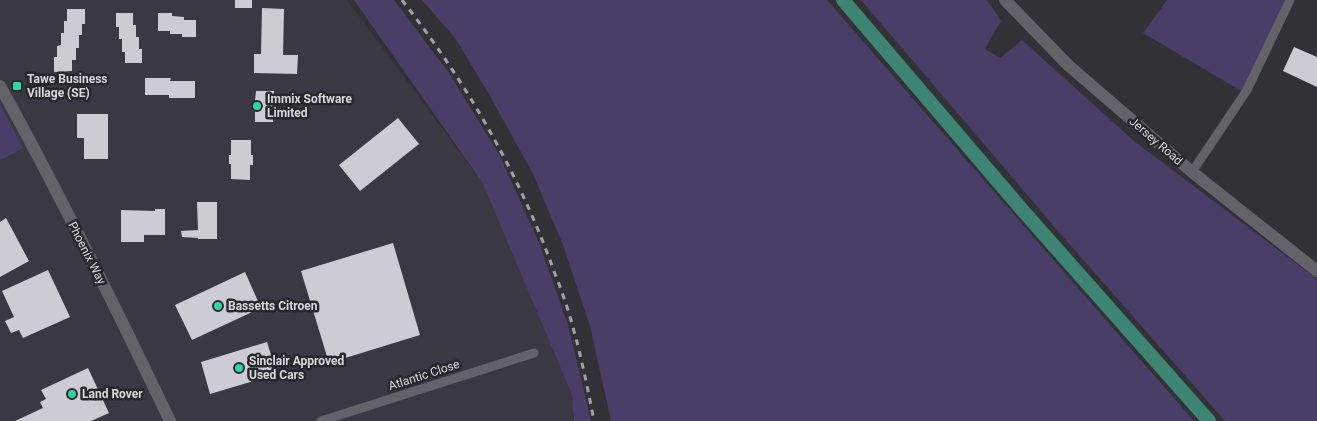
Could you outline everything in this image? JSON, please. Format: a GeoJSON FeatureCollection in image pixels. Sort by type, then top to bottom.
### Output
{"type":"FeatureCollection","features":[{"type":"Feature","properties":{"kind":"main road"},"geometry":{"type":"LineString","coordinates":[[843,0],[1024,212],[1042,230],[1209,421]]}},
{"type":"Feature","properties":{"kind":"main road","name":"Jersey Road"},"geometry":{"type":"LineString","coordinates":[[1005,0],[1068,65],[1192,172],[1317,271]]}},
{"type":"Feature","properties":{"kind":"main road","name":"Phoenix Way"},"geometry":{"type":"LineString","coordinates":[[0,86],[97,272],[170,421]]}},
{"type":"Feature","properties":{"kind":"street"},"geometry":{"type":"LineString","coordinates":[[1192,172],[1247,90],[1290,0]]}},
{"type":"Feature","properties":{"kind":"street","name":"Atlantic Close"},"geometry":{"type":"LineString","coordinates":[[321,421],[534,353]]}},
{"type":"Feature","properties":{"kind":"shaded area"},"geometry":{"type":"Polygon","coordinates":[[[0,0],[347,0],[482,182],[572,395],[574,421],[0,421],[0,0]]]}},
{"type":"Feature","properties":{"kind":"shaded area"},"geometry":{"type":"Polygon","coordinates":[[[354,0],[394,0],[449,73],[500,156],[540,245],[568,325],[591,421],[574,421],[572,395],[482,182],[354,0]]]}},
{"type":"Feature","properties":{"kind":"shaded area"},"geometry":{"type":"Polygon","coordinates":[[[422,0],[827,0],[1194,421],[611,421],[590,326],[563,245],[533,174],[490,96],[455,38],[422,0]]]}},
{"type":"Feature","properties":{"kind":"shaded area"},"geometry":{"type":"Polygon","coordinates":[[[861,0],[987,0],[1001,21],[985,49],[1000,58],[1022,40],[1134,141],[1317,279],[1317,421],[1225,421],[1058,231],[861,0]]]}},
{"type":"Feature","properties":{"kind":"shaded area"},"geometry":{"type":"Polygon","coordinates":[[[1167,0],[1285,0],[1243,92],[1143,33],[1167,0]]]}},
{"type":"Feature","properties":{"kind":"shaded area"},"geometry":{"type":"Polygon","coordinates":[[[0,104],[23,148],[1,160],[0,159],[0,104]]]}},
{"type":"Feature","properties":{"kind":"building"},"geometry":{"type":"Polygon","coordinates":[[[235,0],[252,0],[252,8],[235,8],[235,0]]]}},
{"type":"Feature","properties":{"kind":"building"},"geometry":{"type":"Polygon","coordinates":[[[262,8],[284,9],[283,55],[298,55],[297,74],[254,73],[254,54],[261,54],[262,8]]]}},
{"type":"Feature","properties":{"kind":"building"},"geometry":{"type":"Polygon","coordinates":[[[67,9],[85,9],[85,24],[82,24],[82,35],[79,35],[79,48],[76,48],[76,60],[72,60],[72,71],[54,72],[54,57],[57,57],[57,46],[61,45],[64,21],[67,21],[67,9]]]}},
{"type":"Feature","properties":{"kind":"building"},"geometry":{"type":"Polygon","coordinates":[[[116,13],[133,13],[136,37],[139,37],[139,49],[142,49],[142,63],[125,63],[125,52],[122,52],[122,39],[119,39],[119,27],[116,27],[116,13]]]}},
{"type":"Feature","properties":{"kind":"building"},"geometry":{"type":"Polygon","coordinates":[[[158,13],[172,13],[172,16],[184,17],[184,20],[196,20],[196,37],[182,37],[182,34],[170,34],[170,31],[158,31],[158,13]]]}},
{"type":"Feature","properties":{"kind":"building"},"geometry":{"type":"Polygon","coordinates":[[[1294,47],[1317,57],[1317,87],[1283,71],[1294,47]]]}},
{"type":"Feature","properties":{"kind":"building"},"geometry":{"type":"Polygon","coordinates":[[[145,78],[171,78],[170,81],[195,81],[195,98],[169,98],[169,95],[145,95],[145,78]]]}},
{"type":"Feature","properties":{"kind":"building"},"geometry":{"type":"Polygon","coordinates":[[[256,91],[274,91],[273,122],[255,122],[256,91]]]}},
{"type":"Feature","properties":{"kind":"building"},"geometry":{"type":"Polygon","coordinates":[[[77,114],[108,114],[108,159],[84,159],[84,138],[77,138],[77,114]]]}},
{"type":"Feature","properties":{"kind":"building"},"geometry":{"type":"Polygon","coordinates":[[[398,118],[419,144],[360,191],[339,165],[398,118]]]}},
{"type":"Feature","properties":{"kind":"building"},"geometry":{"type":"Polygon","coordinates":[[[231,140],[251,140],[253,165],[250,165],[250,180],[231,179],[229,155],[231,155],[231,140]]]}},
{"type":"Feature","properties":{"kind":"building"},"geometry":{"type":"Polygon","coordinates":[[[197,202],[217,202],[217,239],[182,237],[181,231],[198,230],[197,202]]]}},
{"type":"Feature","properties":{"kind":"building"},"geometry":{"type":"Polygon","coordinates":[[[155,209],[165,209],[165,235],[144,235],[144,242],[121,242],[121,210],[155,211],[155,209]]]}},
{"type":"Feature","properties":{"kind":"building"},"geometry":{"type":"Polygon","coordinates":[[[6,218],[29,261],[0,277],[0,222],[6,218]]]}},
{"type":"Feature","properties":{"kind":"building"},"geometry":{"type":"Polygon","coordinates":[[[393,243],[420,335],[329,363],[301,271],[393,243]]]}},
{"type":"Feature","properties":{"kind":"building"},"geometry":{"type":"Polygon","coordinates":[[[48,270],[70,317],[23,338],[19,330],[11,333],[5,321],[14,317],[2,291],[48,270]]]}},
{"type":"Feature","properties":{"kind":"building","name":"Bassetts Citroen"},"geometry":{"type":"Polygon","coordinates":[[[245,272],[261,308],[192,340],[175,305],[245,272]]]}},
{"type":"Feature","properties":{"kind":"building","name":"Sinclair Approved Used Cars"},"geometry":{"type":"Polygon","coordinates":[[[267,342],[277,374],[210,394],[201,362],[267,342]]]}},
{"type":"Feature","properties":{"kind":"building","name":"Land Rover"},"geometry":{"type":"Polygon","coordinates":[[[88,368],[109,413],[91,421],[15,421],[43,408],[40,402],[46,399],[41,390],[88,368]]]}},
{"type":"Feature","properties":{"kind":"railway"},"geometry":{"type":"LineString","coordinates":[[402,0],[470,97],[490,131],[525,201],[541,237],[568,310],[576,337],[594,421]]}},
{"type":"Feature","properties":{"kind":"place","name":"Tawe Business Village (SE)"},"geometry":{"type":"Point","coordinates":[17,86]}},
{"type":"Feature","properties":{"kind":"place","name":"Immix Software Limited"},"geometry":{"type":"Point","coordinates":[257,106]}},
{"type":"Feature","properties":{"kind":"place","name":"Bassetts Citroen"},"geometry":{"type":"Point","coordinates":[218,306]}},
{"type":"Feature","properties":{"kind":"place","name":"Sinclair Approved Used Cars"},"geometry":{"type":"Point","coordinates":[239,368]}},
{"type":"Feature","properties":{"kind":"place","name":"Land Rover"},"geometry":{"type":"Point","coordinates":[72,394]}}]}
